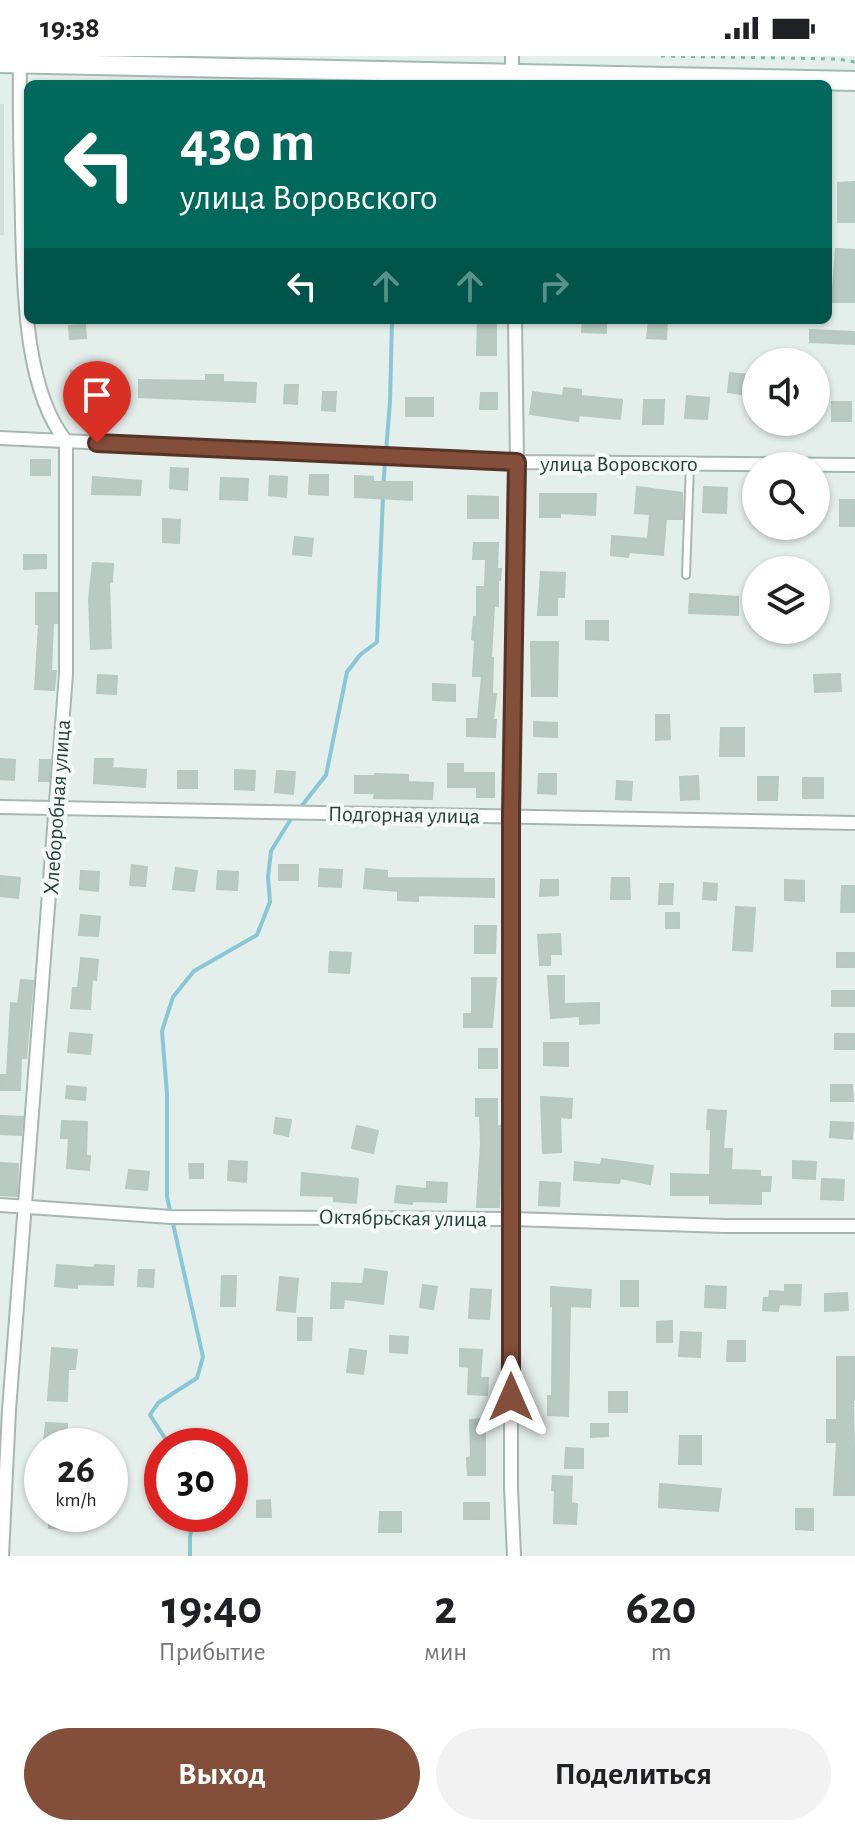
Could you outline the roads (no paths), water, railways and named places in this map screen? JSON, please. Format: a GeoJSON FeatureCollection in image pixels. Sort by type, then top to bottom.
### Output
{"type":"FeatureCollection","features":[{"type":"Feature","properties":{"kind":"street"},"geometry":{"type":"LineString","coordinates":[[0,63],[288,63],[821,80]]}},
{"type":"Feature","properties":{"kind":"street","name":"Хлеборобная улица"},"geometry":{"type":"LineString","coordinates":[[20,64],[18,142],[24,264]]}},
{"type":"Feature","properties":{"kind":"street"},"geometry":{"type":"LineString","coordinates":[[832,80],[855,81]]}},
{"type":"Feature","properties":{"kind":"street","name":"Хлеборобная улица"},"geometry":{"type":"LineString","coordinates":[[2,1556],[4,1410],[25,1206],[66,674],[66,441],[55,428],[42,396],[27,324]]}},
{"type":"Feature","properties":{"kind":"street"},"geometry":{"type":"LineString","coordinates":[[514,1556],[511,1487],[511,815],[517,462],[515,324]]}},
{"type":"Feature","properties":{"kind":"street","name":"улица Воровского"},"geometry":{"type":"LineString","coordinates":[[0,438],[517,462],[855,465]]}},
{"type":"Feature","properties":{"kind":"street","name":"Подгорная улица"},"geometry":{"type":"LineString","coordinates":[[0,807],[855,823]]}},
{"type":"Feature","properties":{"kind":"street","name":"Октябрьская улица"},"geometry":{"type":"LineString","coordinates":[[0,1205],[171,1217],[512,1219],[726,1226],[855,1226]]}},
{"type":"Feature","properties":{"kind":"lane"},"geometry":{"type":"LineString","coordinates":[[686,575],[690,464]]}},
{"type":"Feature","properties":{"kind":"waterway"},"geometry":{"type":"LineString","coordinates":[[383,488],[392,324]]}},
{"type":"Feature","properties":{"kind":"waterway"},"geometry":{"type":"LineString","coordinates":[[300,808],[326,775],[347,672],[360,655],[377,642],[383,496]]}},
{"type":"Feature","properties":{"kind":"waterway"},"geometry":{"type":"LineString","coordinates":[[158,1428],[150,1415],[158,1403],[197,1378],[203,1357],[167,1197],[167,1094],[162,1031],[173,997],[194,971],[257,935],[270,902],[268,877],[271,851],[294,814]]}},
{"type":"Feature","properties":{"kind":"waterway"},"geometry":{"type":"LineString","coordinates":[[190,1556],[191,1532]]}}]}
